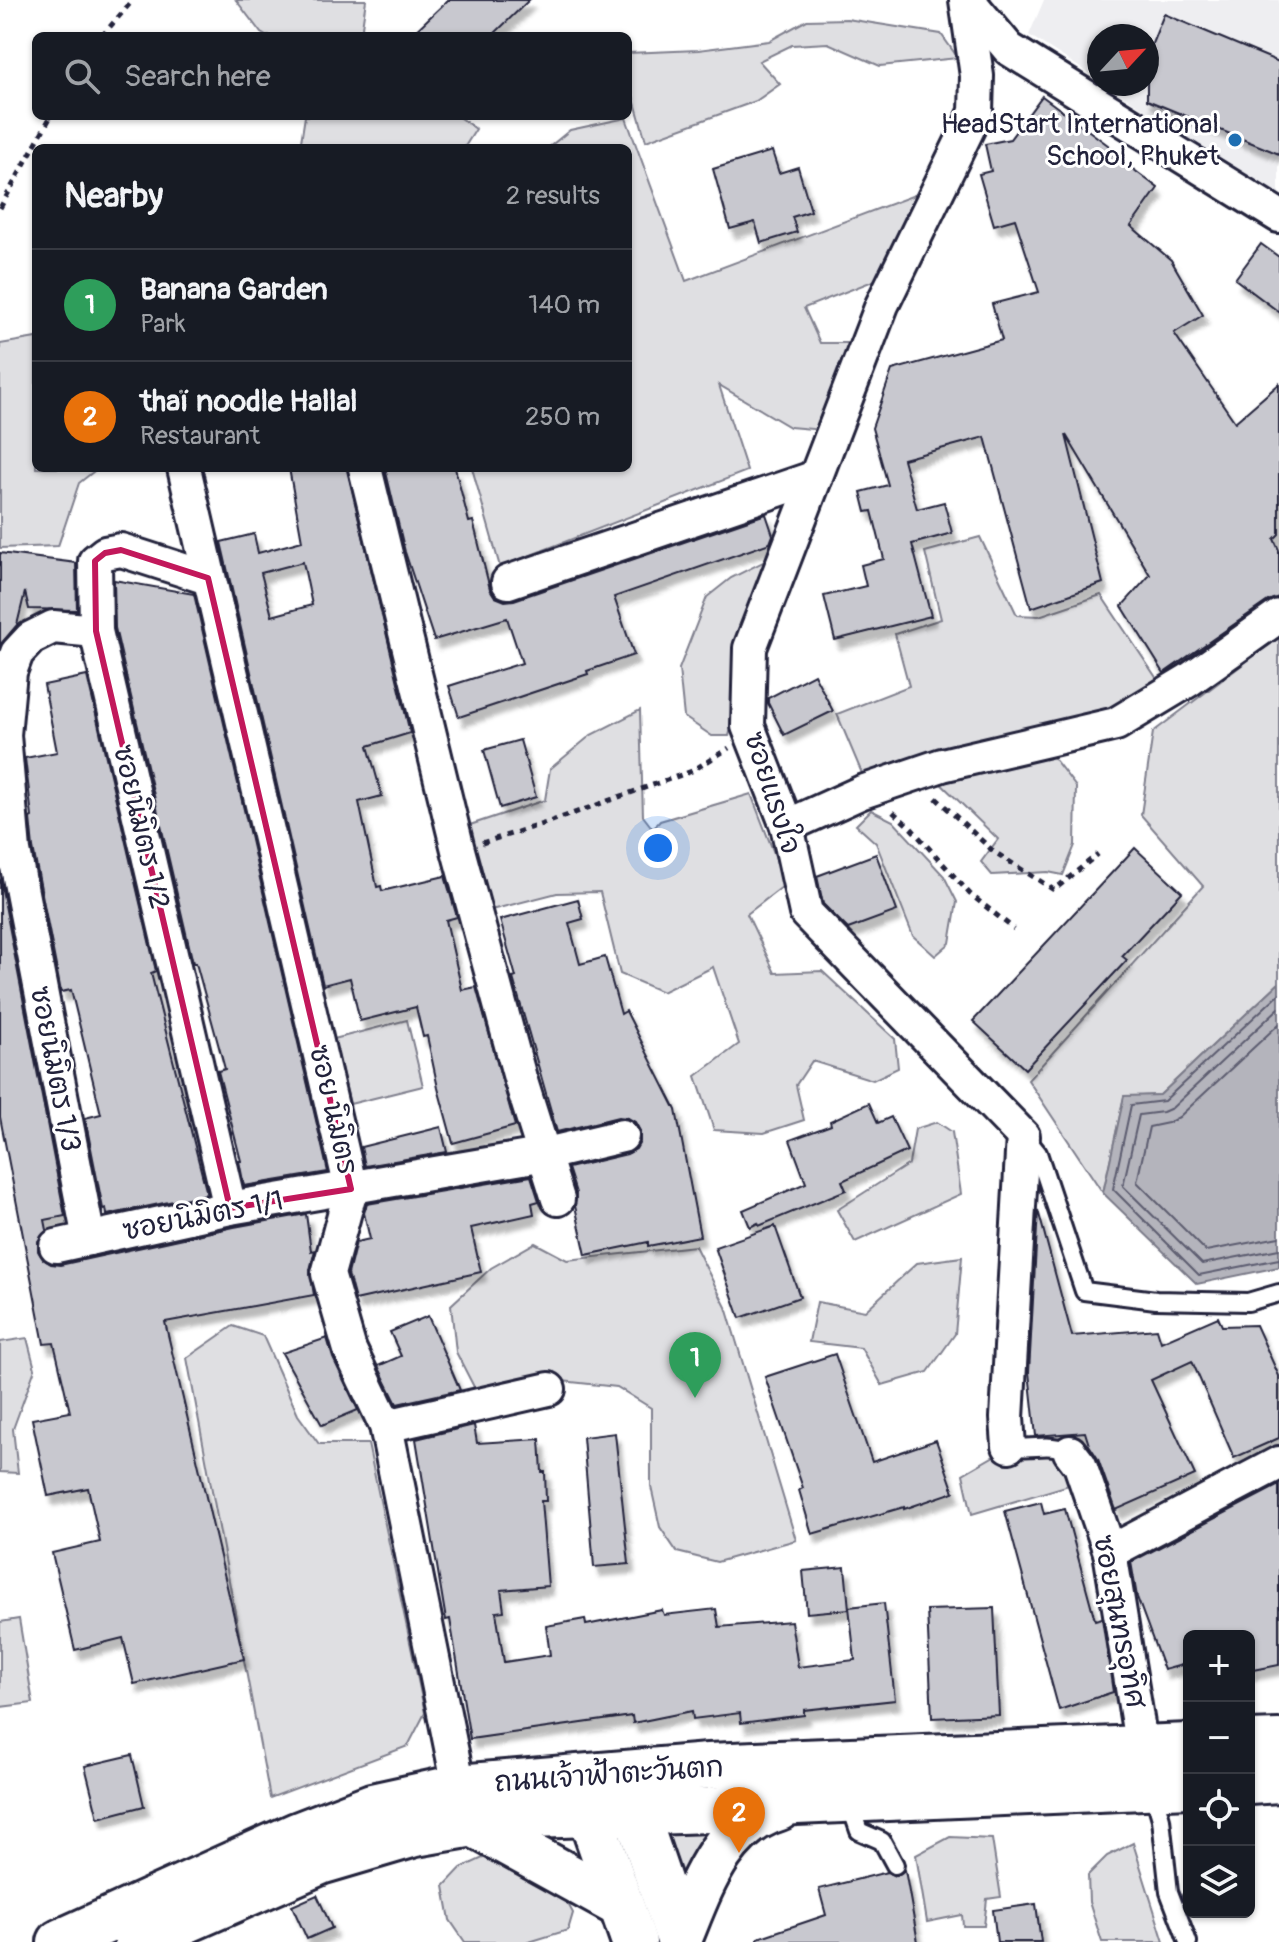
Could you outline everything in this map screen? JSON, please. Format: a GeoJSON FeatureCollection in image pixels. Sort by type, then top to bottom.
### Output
{"type":"FeatureCollection","features":[{"type":"Feature","properties":{"kind":"main road"},"geometry":{"type":"LineString","coordinates":[[1255,1743],[1279,1742]]}},
{"type":"Feature","properties":{"kind":"main road","name":"ถนนเจ้าฟ้าตะวันตก"},"geometry":{"type":"LineString","coordinates":[[629,1793],[710,1810],[848,1800],[1161,1773],[1183,1752]]}},
{"type":"Feature","properties":{"kind":"main road","name":"ถนนเจ้าฟ้าตะวันตก"},"geometry":{"type":"LineString","coordinates":[[60,1942],[310,1830],[372,1806],[466,1805],[531,1816],[584,1796],[629,1793],[708,1766],[1161,1773]]}},
{"type":"Feature","properties":{"kind":"main road"},"geometry":{"type":"LineString","coordinates":[[1255,1782],[1279,1780]]}},
{"type":"Feature","properties":{"kind":"main road"},"geometry":{"type":"LineString","coordinates":[[629,1793],[679,1941]]}},
{"type":"Feature","properties":{"kind":"main road"},"geometry":{"type":"LineString","coordinates":[[584,1796],[627,1924]]}},
{"type":"Feature","properties":{"kind":"main road"},"geometry":{"type":"LineString","coordinates":[[679,1941],[700,1888],[731,1834],[761,1813],[796,1802]]}},
{"type":"Feature","properties":{"kind":"main road","name":"ถนนเจ้าฟ้าตะวันตก"},"geometry":{"type":"LineString","coordinates":[[137,1942],[196,1930],[346,1853],[415,1834],[466,1805]]}},
{"type":"Feature","properties":{"kind":"main road"},"geometry":{"type":"LineString","coordinates":[[466,1805],[627,1924]]}},
{"type":"Feature","properties":{"kind":"street"},"geometry":{"type":"LineString","coordinates":[[967,0],[1009,49],[1279,216]]}},
{"type":"Feature","properties":{"kind":"street","name":"ซอยแรงใจ"},"geometry":{"type":"LineString","coordinates":[[967,0],[977,76],[976,112],[882,305],[750,648],[748,726],[787,826],[806,913],[1023,1136]]}},
{"type":"Feature","properties":{"kind":"street","name":"ซอย นิมิตร"},"geometry":{"type":"LineString","coordinates":[[185,472],[351,1189],[328,1274],[350,1350],[386,1426],[466,1805]]}},
{"type":"Feature","properties":{"kind":"street"},"geometry":{"type":"LineString","coordinates":[[366,472],[458,850],[520,1078],[558,1199]]}},
{"type":"Feature","properties":{"kind":"street"},"geometry":{"type":"LineString","coordinates":[[508,582],[816,477]]}},
{"type":"Feature","properties":{"kind":"street","name":"ซอยนิมิตร 1/2"},"geometry":{"type":"LineString","coordinates":[[208,578],[121,550],[105,553],[95,561],[96,631],[230,1208]]}},
{"type":"Feature","properties":{"kind":"street"},"geometry":{"type":"LineString","coordinates":[[787,826],[867,790],[911,775],[1028,743],[1116,724],[1189,680],[1279,616]]}},
{"type":"Feature","properties":{"kind":"street","name":"ซอยนิมิตร 1/3"},"geometry":{"type":"LineString","coordinates":[[89,1239],[14,851],[4,735],[10,672],[17,653],[31,638],[53,627],[96,631]]}},
{"type":"Feature","properties":{"kind":"street","name":"ซอยนิมิตร 1/1"},"geometry":{"type":"LineString","coordinates":[[56,1246],[230,1208],[546,1154],[622,1136]]}},
{"type":"Feature","properties":{"kind":"street"},"geometry":{"type":"LineString","coordinates":[[1009,1446],[1007,1418],[1023,1136]]}},
{"type":"Feature","properties":{"kind":"street"},"geometry":{"type":"LineString","coordinates":[[386,1426],[549,1389]]}},
{"type":"Feature","properties":{"kind":"street","name":"ซอยสุนทรอุทิศ"},"geometry":{"type":"LineString","coordinates":[[1070,1452],[1080,1465],[1110,1552],[1161,1773]]}},
{"type":"Feature","properties":{"kind":"street"},"geometry":{"type":"LineString","coordinates":[[1110,1552],[1279,1463]]}},
{"type":"Feature","properties":{"kind":"lane"},"geometry":{"type":"LineString","coordinates":[[1023,1136],[1038,1153],[1084,1291],[1156,1300],[1248,1302],[1279,1293]]}},
{"type":"Feature","properties":{"kind":"lane"},"geometry":{"type":"LineString","coordinates":[[1009,1446],[1025,1450],[1056,1445],[1070,1452]]}},
{"type":"Feature","properties":{"kind":"lane"},"geometry":{"type":"LineString","coordinates":[[1161,1773],[1161,1819],[1169,1892],[1188,1942]]}},
{"type":"Feature","properties":{"kind":"lane"},"geometry":{"type":"LineString","coordinates":[[848,1800],[859,1831],[882,1841],[895,1865]]}},
{"type":"Feature","properties":{"kind":"path"},"geometry":{"type":"LineString","coordinates":[[105,32],[133,0]]}},
{"type":"Feature","properties":{"kind":"path"},"geometry":{"type":"LineString","coordinates":[[35,144],[49,120]]}},
{"type":"Feature","properties":{"kind":"path"},"geometry":{"type":"LineString","coordinates":[[0,208],[32,150]]}},
{"type":"Feature","properties":{"kind":"path"},"geometry":{"type":"LineString","coordinates":[[458,850],[546,823],[692,771],[739,742],[748,726]]}},
{"type":"Feature","properties":{"kind":"path"},"geometry":{"type":"LineString","coordinates":[[911,775],[993,851],[1054,890],[1098,854]]}},
{"type":"Feature","properties":{"kind":"path"},"geometry":{"type":"LineString","coordinates":[[867,790],[911,828],[970,894],[1014,929]]}},
{"type":"Feature","properties":{"kind":"highlighted area"},"geometry":{"type":"Polygon","coordinates":[[[121,550],[208,578],[351,1189],[230,1208],[96,631],[95,561],[105,553],[121,550]]]}},
{"type":"Feature","properties":{"kind":"shaded area"},"geometry":{"type":"Polygon","coordinates":[[[236,0],[366,0],[362,27],[365,32],[260,32],[236,0]]]}},
{"type":"Feature","properties":{"kind":"shaded area","name":"HeadStart International School, Phuket"},"geometry":{"type":"Polygon","coordinates":[[[1044,0],[1279,0],[1279,196],[1124,96],[1159,96],[1159,24],[1087,24],[1087,72],[1029,35],[1044,0]]]}},
{"type":"Feature","properties":{"kind":"shaded area"},"geometry":{"type":"Polygon","coordinates":[[[847,19],[941,34],[958,58],[880,66],[828,43],[792,45],[759,61],[780,84],[756,101],[646,141],[632,92],[632,53],[698,50],[769,41],[807,20],[847,19]]]}},
{"type":"Feature","properties":{"kind":"shaded area"},"geometry":{"type":"Polygon","coordinates":[[[304,120],[463,120],[476,129],[467,144],[301,144],[304,120]]]}},
{"type":"Feature","properties":{"kind":"shaded area"},"geometry":{"type":"Polygon","coordinates":[[[627,120],[686,281],[917,194],[878,279],[804,308],[820,343],[853,343],[823,430],[790,427],[719,385],[747,471],[500,567],[473,472],[632,472],[632,144],[553,144],[570,130],[627,120]]]}},
{"type":"Feature","properties":{"kind":"shaded area"},"geometry":{"type":"Polygon","coordinates":[[[32,339],[32,472],[93,472],[79,483],[58,546],[0,548],[0,344],[32,339]]]}},
{"type":"Feature","properties":{"kind":"shaded area"},"geometry":{"type":"Polygon","coordinates":[[[980,537],[1017,615],[1039,616],[1101,595],[1161,685],[1121,706],[866,783],[837,714],[909,686],[895,634],[941,619],[925,552],[980,537]]]}},
{"type":"Feature","properties":{"kind":"shaded area"},"geometry":{"type":"Polygon","coordinates":[[[775,556],[729,736],[712,736],[684,717],[679,669],[707,597],[731,578],[775,556]]]}},
{"type":"Feature","properties":{"kind":"shaded area"},"geometry":{"type":"Polygon","coordinates":[[[1279,637],[1279,983],[1160,1095],[1124,1097],[1103,1193],[1028,1080],[1203,886],[1141,815],[1153,732],[1279,637]]]}},
{"type":"Feature","properties":{"kind":"shaded area"},"geometry":{"type":"Polygon","coordinates":[[[640,710],[643,816],[653,829],[660,821],[751,794],[786,884],[747,914],[775,973],[822,971],[895,1039],[898,1068],[873,1080],[812,1061],[796,1085],[804,1120],[764,1133],[714,1130],[696,1076],[739,1044],[713,967],[662,992],[620,974],[600,892],[557,893],[491,910],[464,827],[545,800],[550,769],[591,735],[640,710]]]}},
{"type":"Feature","properties":{"kind":"shaded area"},"geometry":{"type":"Polygon","coordinates":[[[1049,752],[1076,787],[1075,845],[1063,875],[1048,872],[992,875],[981,862],[998,839],[935,778],[1049,752]]]}},
{"type":"Feature","properties":{"kind":"shaded area"},"geometry":{"type":"Polygon","coordinates":[[[871,810],[893,821],[944,876],[957,902],[950,943],[935,956],[913,936],[876,843],[856,825],[871,810]]]}},
{"type":"Feature","properties":{"kind":"shaded area"},"geometry":{"type":"Polygon","coordinates":[[[407,1020],[423,1086],[350,1104],[334,1039],[407,1020]]]}},
{"type":"Feature","properties":{"kind":"shaded area"},"geometry":{"type":"Polygon","coordinates":[[[937,1122],[952,1132],[961,1194],[855,1242],[837,1210],[909,1164],[915,1129],[937,1122]]]}},
{"type":"Feature","properties":{"kind":"shaded area"},"geometry":{"type":"Polygon","coordinates":[[[535,1243],[567,1260],[695,1246],[726,1307],[796,1540],[717,1562],[677,1552],[660,1527],[651,1487],[651,1408],[617,1387],[562,1381],[475,1389],[456,1352],[451,1305],[491,1268],[535,1243]]]}},
{"type":"Feature","properties":{"kind":"shaded area"},"geometry":{"type":"Polygon","coordinates":[[[962,1257],[955,1334],[928,1372],[882,1385],[861,1348],[809,1342],[817,1302],[865,1311],[917,1263],[962,1257]]]}},
{"type":"Feature","properties":{"kind":"shaded area"},"geometry":{"type":"Polygon","coordinates":[[[233,1326],[263,1336],[298,1415],[319,1444],[368,1444],[425,1713],[408,1746],[270,1798],[187,1358],[233,1326]]]}},
{"type":"Feature","properties":{"kind":"shaded area"},"geometry":{"type":"Polygon","coordinates":[[[27,1338],[35,1369],[13,1429],[18,1473],[0,1472],[0,1342],[27,1338]]]}},
{"type":"Feature","properties":{"kind":"shaded area"},"geometry":{"type":"Polygon","coordinates":[[[1054,1450],[1076,1483],[972,1514],[963,1474],[1001,1452],[1054,1450]]]}},
{"type":"Feature","properties":{"kind":"shaded area"},"geometry":{"type":"Polygon","coordinates":[[[19,1619],[33,1703],[0,1707],[0,1622],[19,1619]]]}},
{"type":"Feature","properties":{"kind":"shaded area"},"geometry":{"type":"Polygon","coordinates":[[[723,1825],[684,1902],[652,1831],[723,1825]]]}},
{"type":"Feature","properties":{"kind":"shaded area"},"geometry":{"type":"Polygon","coordinates":[[[950,1837],[992,1839],[1001,1897],[987,1899],[984,1926],[963,1926],[962,1915],[927,1922],[916,1855],[950,1837]]]}},
{"type":"Feature","properties":{"kind":"shaded area"},"geometry":{"type":"Polygon","coordinates":[[[1133,1843],[1164,1942],[1102,1942],[1089,1902],[1088,1875],[1107,1856],[1133,1843]]]}},
{"type":"Feature","properties":{"kind":"shaded area"},"geometry":{"type":"Polygon","coordinates":[[[509,1846],[558,1885],[573,1913],[568,1930],[529,1942],[465,1942],[450,1920],[444,1886],[461,1868],[509,1846]]]}},
{"type":"Feature","properties":{"kind":"water"},"geometry":{"type":"Polygon","coordinates":[[[1279,983],[1279,1267],[1197,1284],[1103,1193],[1124,1096],[1160,1095],[1279,983]]]}},
{"type":"Feature","properties":{"kind":"building"},"geometry":{"type":"Polygon","coordinates":[[[448,0],[529,0],[496,32],[414,32],[448,0]]]}},
{"type":"Feature","properties":{"kind":"building"},"geometry":{"type":"Polygon","coordinates":[[[1164,14],[1279,62],[1279,154],[1147,100],[1147,96],[1159,96],[1159,26],[1164,14]]]}},
{"type":"Feature","properties":{"kind":"building"},"geometry":{"type":"Polygon","coordinates":[[[1042,96],[1116,151],[1113,154],[1158,188],[1131,226],[1171,260],[1203,315],[1174,333],[1235,422],[1279,384],[1279,534],[1274,539],[1279,550],[1279,597],[1268,601],[1164,673],[1122,606],[1150,575],[1066,435],[1103,583],[1031,608],[985,437],[903,459],[917,509],[944,502],[952,533],[912,544],[931,616],[835,640],[824,596],[866,586],[861,565],[884,559],[872,511],[866,512],[861,492],[888,485],[872,428],[892,370],[1002,340],[992,304],[1039,292],[1015,219],[994,225],[979,174],[991,171],[985,144],[1010,139],[1042,96]]]}},
{"type":"Feature","properties":{"kind":"building"},"geometry":{"type":"Polygon","coordinates":[[[772,151],[779,173],[798,167],[811,211],[792,217],[797,232],[761,243],[755,222],[730,229],[713,169],[772,151]]]}},
{"type":"Feature","properties":{"kind":"building"},"geometry":{"type":"Polygon","coordinates":[[[1261,244],[1279,257],[1279,312],[1235,279],[1261,244]]]}},
{"type":"Feature","properties":{"kind":"building"},"geometry":{"type":"Polygon","coordinates":[[[290,472],[348,472],[410,733],[368,746],[382,796],[359,802],[377,887],[381,886],[382,891],[445,876],[457,917],[446,920],[462,990],[476,987],[515,1126],[453,1143],[427,1036],[423,1037],[416,1007],[360,1021],[350,978],[323,985],[221,542],[254,534],[258,553],[302,541],[290,472]],[[303,562],[261,573],[272,616],[312,605],[303,562]]]}},
{"type":"Feature","properties":{"kind":"building"},"geometry":{"type":"Polygon","coordinates":[[[386,472],[456,472],[469,522],[473,521],[490,589],[495,597],[505,601],[766,514],[773,535],[770,543],[614,597],[634,655],[587,671],[588,674],[459,717],[449,686],[522,663],[507,618],[434,640],[405,552],[386,472]]]}},
{"type":"Feature","properties":{"kind":"building"},"geometry":{"type":"Polygon","coordinates":[[[0,553],[76,563],[77,610],[29,609],[25,592],[17,625],[0,645],[0,553]]]}},
{"type":"Feature","properties":{"kind":"building"},"geometry":{"type":"Polygon","coordinates":[[[114,580],[194,594],[328,1172],[244,1186],[241,1161],[218,1071],[225,1069],[196,963],[193,963],[115,628],[114,580]]]}},
{"type":"Feature","properties":{"kind":"building"},"geometry":{"type":"Polygon","coordinates":[[[814,674],[833,711],[784,735],[768,698],[814,674]]]}},
{"type":"Feature","properties":{"kind":"building"},"geometry":{"type":"Polygon","coordinates":[[[87,676],[156,971],[151,973],[207,1194],[107,1215],[106,1208],[103,1209],[85,1118],[101,1114],[71,990],[61,992],[33,848],[25,758],[57,752],[44,685],[87,676]]]}},
{"type":"Feature","properties":{"kind":"building"},"geometry":{"type":"Polygon","coordinates":[[[520,740],[536,797],[500,808],[484,750],[520,740]]]}},
{"type":"Feature","properties":{"kind":"building"},"geometry":{"type":"Polygon","coordinates":[[[1135,848],[1182,892],[1122,956],[1127,960],[1025,1069],[973,1021],[1135,848]]]}},
{"type":"Feature","properties":{"kind":"building"},"geometry":{"type":"Polygon","coordinates":[[[876,854],[897,911],[848,929],[823,904],[817,876],[876,854]]]}},
{"type":"Feature","properties":{"kind":"building"},"geometry":{"type":"Polygon","coordinates":[[[0,879],[65,1216],[45,1220],[47,1230],[38,1241],[38,1251],[43,1259],[60,1265],[306,1214],[311,1251],[315,1250],[310,1270],[314,1295],[165,1322],[244,1659],[134,1684],[123,1638],[75,1650],[52,1553],[100,1542],[88,1488],[48,1496],[32,1419],[70,1412],[54,1343],[44,1344],[0,1117],[0,879]]]}},
{"type":"Feature","properties":{"kind":"building"},"geometry":{"type":"Polygon","coordinates":[[[578,899],[583,919],[569,923],[580,964],[605,957],[621,1014],[626,1011],[676,1110],[700,1236],[648,1246],[648,1242],[586,1255],[575,1206],[576,1193],[568,1168],[627,1154],[636,1149],[640,1142],[640,1131],[635,1122],[618,1117],[557,1132],[513,978],[516,977],[500,920],[578,899]]]}},
{"type":"Feature","properties":{"kind":"building"},"geometry":{"type":"Polygon","coordinates":[[[869,1103],[878,1123],[891,1117],[907,1151],[842,1181],[846,1190],[750,1227],[743,1210],[806,1183],[790,1140],[831,1125],[830,1121],[869,1103]]]}},
{"type":"Feature","properties":{"kind":"building"},"geometry":{"type":"Polygon","coordinates":[[[441,1127],[447,1152],[365,1166],[361,1147],[441,1127]]]}},
{"type":"Feature","properties":{"kind":"building"},"geometry":{"type":"Polygon","coordinates":[[[531,1176],[539,1201],[532,1203],[534,1214],[471,1228],[481,1272],[355,1300],[348,1274],[356,1242],[370,1239],[364,1213],[367,1204],[531,1176]]]}},
{"type":"Feature","properties":{"kind":"building"},"geometry":{"type":"Polygon","coordinates":[[[1038,1210],[1072,1336],[1157,1329],[1161,1342],[1218,1317],[1222,1326],[1256,1325],[1279,1376],[1279,1438],[1234,1458],[1192,1361],[1151,1380],[1195,1475],[1116,1510],[1085,1432],[1036,1436],[1029,1372],[1038,1210]]]}},
{"type":"Feature","properties":{"kind":"building"},"geometry":{"type":"Polygon","coordinates":[[[775,1226],[800,1297],[740,1318],[715,1247],[775,1226]]]}},
{"type":"Feature","properties":{"kind":"building"},"geometry":{"type":"Polygon","coordinates":[[[428,1316],[460,1390],[397,1404],[378,1366],[401,1356],[390,1332],[428,1316]]]}},
{"type":"Feature","properties":{"kind":"building"},"geometry":{"type":"Polygon","coordinates":[[[327,1338],[358,1410],[322,1425],[282,1353],[327,1338]]]}},
{"type":"Feature","properties":{"kind":"building"},"geometry":{"type":"Polygon","coordinates":[[[835,1354],[872,1462],[936,1440],[954,1492],[812,1534],[799,1490],[803,1488],[765,1377],[835,1354]]]}},
{"type":"Feature","properties":{"kind":"building"},"geometry":{"type":"Polygon","coordinates":[[[474,1425],[477,1443],[540,1439],[542,1472],[545,1472],[546,1501],[541,1501],[548,1586],[501,1590],[504,1611],[496,1612],[504,1662],[550,1655],[546,1626],[585,1619],[586,1625],[662,1610],[664,1615],[716,1609],[719,1627],[791,1621],[798,1667],[855,1660],[849,1607],[884,1603],[895,1700],[804,1710],[804,1715],[741,1723],[740,1713],[693,1719],[692,1711],[633,1723],[632,1716],[470,1739],[450,1619],[446,1620],[416,1439],[474,1425]]]}},
{"type":"Feature","properties":{"kind":"building"},"geometry":{"type":"Polygon","coordinates":[[[615,1433],[629,1564],[594,1567],[583,1437],[615,1433]]]}},
{"type":"Feature","properties":{"kind":"building"},"geometry":{"type":"Polygon","coordinates":[[[1279,1485],[1279,1665],[1255,1670],[1255,1630],[1183,1630],[1183,1665],[1164,1670],[1137,1597],[1131,1562],[1279,1485]]]}},
{"type":"Feature","properties":{"kind":"building"},"geometry":{"type":"Polygon","coordinates":[[[1041,1502],[1044,1514],[1065,1509],[1095,1620],[1102,1618],[1113,1692],[1059,1710],[1005,1511],[1041,1502]]]}},
{"type":"Feature","properties":{"kind":"building"},"geometry":{"type":"Polygon","coordinates":[[[845,1567],[849,1609],[807,1613],[803,1571],[845,1567]]]}},
{"type":"Feature","properties":{"kind":"building"},"geometry":{"type":"Polygon","coordinates":[[[994,1608],[999,1715],[932,1718],[927,1610],[994,1608]]]}},
{"type":"Feature","properties":{"kind":"building"},"geometry":{"type":"Polygon","coordinates":[[[132,1755],[144,1806],[98,1818],[85,1766],[132,1755]]]}},
{"type":"Feature","properties":{"kind":"building"},"geometry":{"type":"Polygon","coordinates":[[[905,1870],[918,1942],[758,1942],[758,1938],[826,1915],[819,1889],[887,1872],[895,1876],[905,1870]]]}},
{"type":"Feature","properties":{"kind":"building"},"geometry":{"type":"Polygon","coordinates":[[[317,1895],[332,1928],[307,1939],[292,1906],[317,1895]]]}},
{"type":"Feature","properties":{"kind":"building"},"geometry":{"type":"Polygon","coordinates":[[[1036,1904],[1041,1942],[997,1942],[993,1910],[1036,1904]]]}},
{"type":"Feature","properties":{"kind":"place","name":"HeadStart International School, Phuket"},"geometry":{"type":"Point","coordinates":[1235,140]}},
{"type":"Feature","properties":{"kind":"place","name":"Banana Garden"},"geometry":{"type":"Point","coordinates":[695,1398]}},
{"type":"Feature","properties":{"kind":"place","name":"thaï noodle Hallal"},"geometry":{"type":"Point","coordinates":[739,1853]}}]}
